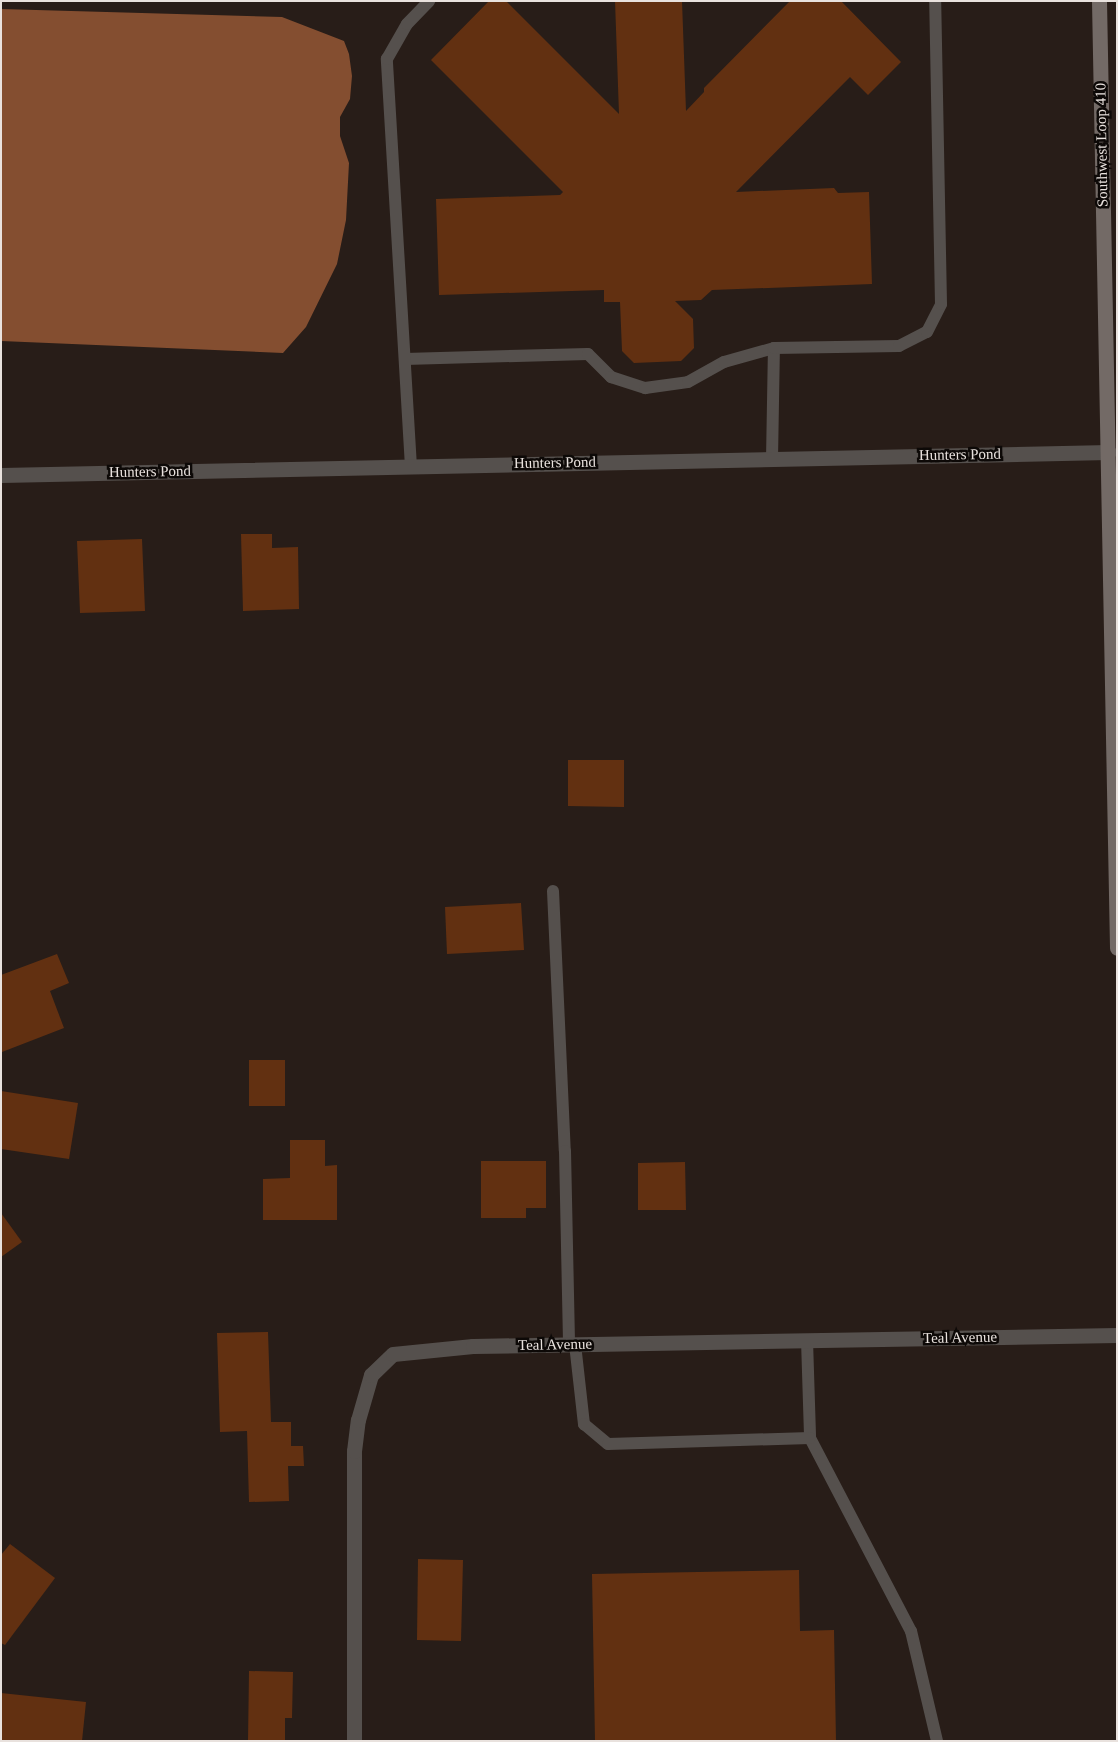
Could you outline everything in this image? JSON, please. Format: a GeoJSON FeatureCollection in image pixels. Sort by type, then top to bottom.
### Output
{"type":"FeatureCollection","features":[{"type":"Feature","properties":{"kind":"main road","name":"Southwest Loop 410"},"geometry":{"type":"LineString","coordinates":[[1099,1],[1117,948]]}},
{"type":"Feature","properties":{"kind":"street","name":"Hunters Pond"},"geometry":{"type":"LineString","coordinates":[[1,475],[1109,452]]}},
{"type":"Feature","properties":{"kind":"street","name":"Teal Avenue"},"geometry":{"type":"LineString","coordinates":[[354,1741],[354,1451],[358,1420],[371,1375],[393,1354],[411,1350],[572,1344],[1117,1335]]}},
{"type":"Feature","properties":{"kind":"lane"},"geometry":{"type":"LineString","coordinates":[[411,466],[387,59],[407,24],[429,1]]}},
{"type":"Feature","properties":{"kind":"lane"},"geometry":{"type":"LineString","coordinates":[[405,359],[588,354],[611,377],[645,388],[688,382],[724,362],[774,348],[899,346],[927,332],[941,304],[935,1]]}},
{"type":"Feature","properties":{"kind":"lane"},"geometry":{"type":"LineString","coordinates":[[772,459],[774,348]]}},
{"type":"Feature","properties":{"kind":"lane"},"geometry":{"type":"LineString","coordinates":[[553,891],[572,1344],[584,1424],[608,1444],[810,1438]]}},
{"type":"Feature","properties":{"kind":"lane"},"geometry":{"type":"LineString","coordinates":[[807,1340],[810,1438],[912,1631],[937,1741]]}},
{"type":"Feature","properties":{"kind":"shaded area"},"geometry":{"type":"Polygon","coordinates":[[[1,9],[282,17],[344,41],[349,54],[352,76],[350,99],[340,117],[340,136],[349,163],[346,220],[337,264],[306,327],[283,353],[1,341],[1,9]]]}},
{"type":"Feature","properties":{"kind":"building"},"geometry":{"type":"Polygon","coordinates":[[[489,1],[506,1],[619,114],[615,1],[682,1],[686,111],[704,92],[704,88],[790,1],[841,1],[901,62],[868,95],[850,77],[736,192],[834,188],[838,193],[869,192],[872,284],[712,290],[701,300],[675,301],[693,319],[694,348],[681,361],[634,363],[622,351],[620,302],[604,302],[604,290],[439,295],[436,199],[560,195],[563,192],[431,60],[489,1]]]}},
{"type":"Feature","properties":{"kind":"building"},"geometry":{"type":"Polygon","coordinates":[[[241,534],[272,534],[272,548],[298,547],[299,609],[243,611],[241,534]]]}},
{"type":"Feature","properties":{"kind":"building"},"geometry":{"type":"Polygon","coordinates":[[[142,539],[145,611],[80,613],[77,541],[142,539]]]}},
{"type":"Feature","properties":{"kind":"building"},"geometry":{"type":"Polygon","coordinates":[[[568,760],[624,760],[624,807],[568,806],[568,760]]]}},
{"type":"Feature","properties":{"kind":"building"},"geometry":{"type":"Polygon","coordinates":[[[521,903],[524,950],[447,954],[445,907],[521,903]]]}},
{"type":"Feature","properties":{"kind":"building"},"geometry":{"type":"Polygon","coordinates":[[[57,954],[69,983],[50,991],[64,1028],[2,1052],[1,975],[57,954]]]}},
{"type":"Feature","properties":{"kind":"building"},"geometry":{"type":"Polygon","coordinates":[[[249,1060],[285,1060],[285,1106],[249,1106],[249,1060]]]}},
{"type":"Feature","properties":{"kind":"building"},"geometry":{"type":"Polygon","coordinates":[[[1,1091],[78,1103],[69,1159],[1,1149],[1,1091]]]}},
{"type":"Feature","properties":{"kind":"building"},"geometry":{"type":"Polygon","coordinates":[[[290,1140],[325,1140],[325,1166],[337,1165],[337,1220],[263,1220],[263,1179],[290,1178],[290,1140]]]}},
{"type":"Feature","properties":{"kind":"building"},"geometry":{"type":"Polygon","coordinates":[[[481,1161],[546,1161],[546,1208],[526,1208],[526,1218],[481,1218],[481,1161]]]}},
{"type":"Feature","properties":{"kind":"building"},"geometry":{"type":"Polygon","coordinates":[[[685,1162],[686,1210],[638,1210],[638,1163],[685,1162]]]}},
{"type":"Feature","properties":{"kind":"building"},"geometry":{"type":"Polygon","coordinates":[[[1,1213],[22,1242],[1,1257],[1,1213]]]}},
{"type":"Feature","properties":{"kind":"building"},"geometry":{"type":"Polygon","coordinates":[[[268,1332],[271,1422],[291,1422],[291,1446],[303,1446],[304,1466],[288,1466],[289,1501],[249,1502],[247,1431],[220,1432],[217,1333],[268,1332]]]}},
{"type":"Feature","properties":{"kind":"building"},"geometry":{"type":"Polygon","coordinates":[[[10,1544],[55,1578],[5,1645],[1,1643],[1,1555],[10,1544]]]}},
{"type":"Feature","properties":{"kind":"building"},"geometry":{"type":"Polygon","coordinates":[[[418,1559],[463,1560],[461,1641],[417,1640],[418,1559]]]}},
{"type":"Feature","properties":{"kind":"building"},"geometry":{"type":"Polygon","coordinates":[[[799,1570],[800,1631],[834,1630],[836,1741],[595,1741],[592,1574],[799,1570]]]}},
{"type":"Feature","properties":{"kind":"building"},"geometry":{"type":"Polygon","coordinates":[[[249,1671],[293,1672],[292,1718],[285,1718],[285,1741],[248,1741],[249,1671]]]}},
{"type":"Feature","properties":{"kind":"building"},"geometry":{"type":"Polygon","coordinates":[[[1,1693],[86,1702],[82,1741],[1,1741],[1,1693]]]}}]}
